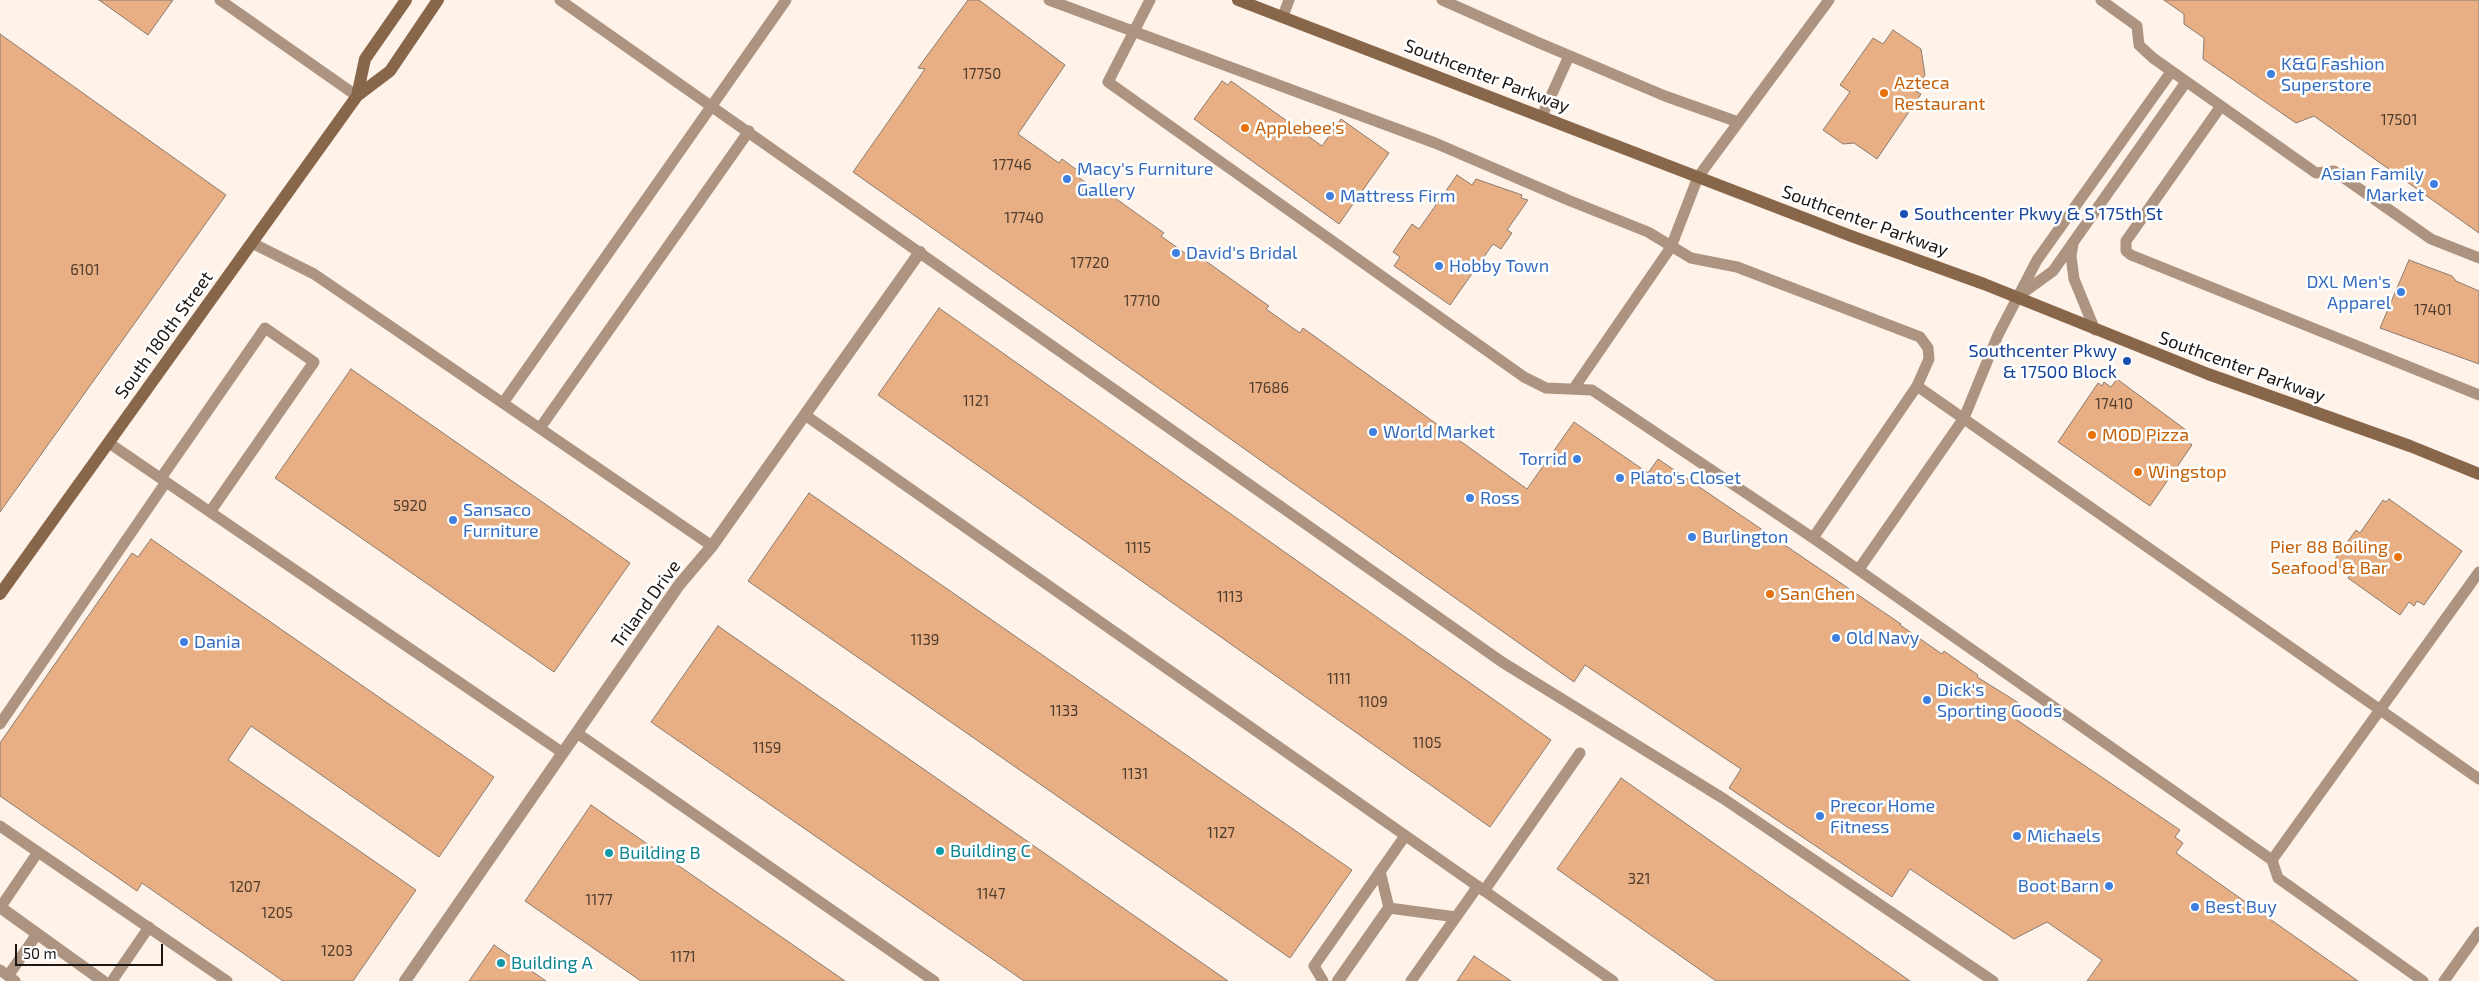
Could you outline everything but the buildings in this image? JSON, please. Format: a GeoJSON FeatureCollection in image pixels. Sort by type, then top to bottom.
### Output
{"type":"FeatureCollection","features":[{"type":"Feature","properties":{"kind":"main road","name":"South 180th Street"},"geometry":{"type":"LineString","coordinates":[[357,96],[364,59],[406,0]]}},
{"type":"Feature","properties":{"kind":"main road","name":"South 180th Street"},"geometry":{"type":"LineString","coordinates":[[0,594],[357,96],[390,71],[438,0]]}},
{"type":"Feature","properties":{"kind":"main road","name":"Southcenter Parkway"},"geometry":{"type":"LineString","coordinates":[[1238,0],[2017,298],[2208,374],[2400,443],[2479,474]]}},
{"type":"Feature","properties":{"kind":"street","name":"Triland Drive"},"geometry":{"type":"LineString","coordinates":[[405,981],[679,585],[712,546],[920,252]]}},
{"type":"Feature","properties":{"kind":"street"},"geometry":{"type":"LineString","coordinates":[[0,908],[103,981]]}},
{"type":"Feature","properties":{"kind":"street"},"geometry":{"type":"LineString","coordinates":[[1338,981],[1389,908]]}},
{"type":"Feature","properties":{"kind":"lane"},"geometry":{"type":"LineString","coordinates":[[220,0],[357,96]]}},
{"type":"Feature","properties":{"kind":"lane"},"geometry":{"type":"LineString","coordinates":[[560,0],[1502,662],[1724,799],[1993,981]]}},
{"type":"Feature","properties":{"kind":"lane"},"geometry":{"type":"LineString","coordinates":[[503,403],[786,0]]}},
{"type":"Feature","properties":{"kind":"lane"},"geometry":{"type":"LineString","coordinates":[[1049,0],[1135,30],[1435,143],[1648,232],[1691,258],[1737,267],[1920,337],[1928,348],[1929,359],[1917,386],[1813,538]]}},
{"type":"Feature","properties":{"kind":"lane"},"geometry":{"type":"LineString","coordinates":[[1150,0],[1108,82],[1524,377],[1546,388],[1592,390],[1859,569],[2272,860],[2278,878],[2423,981]]}},
{"type":"Feature","properties":{"kind":"lane"},"geometry":{"type":"LineString","coordinates":[[1283,16],[1289,0]]}},
{"type":"Feature","properties":{"kind":"lane"},"geometry":{"type":"LineString","coordinates":[[1442,0],[1665,96],[1738,122]]}},
{"type":"Feature","properties":{"kind":"lane"},"geometry":{"type":"LineString","coordinates":[[1574,388],[1671,247],[1698,177],[1829,0]]}},
{"type":"Feature","properties":{"kind":"lane"},"geometry":{"type":"LineString","coordinates":[[2100,0],[2136,26],[2139,45],[2171,72],[2316,173],[2334,171],[2431,240],[2479,258]]}},
{"type":"Feature","properties":{"kind":"lane"},"geometry":{"type":"LineString","coordinates":[[1542,116],[1569,56]]}},
{"type":"Feature","properties":{"kind":"lane"},"geometry":{"type":"LineString","coordinates":[[1859,569],[1964,418],[1998,335],[2037,260],[2171,72]]}},
{"type":"Feature","properties":{"kind":"lane"},"geometry":{"type":"LineString","coordinates":[[2017,298],[2053,271],[2186,82]]}},
{"type":"Feature","properties":{"kind":"lane"},"geometry":{"type":"LineString","coordinates":[[2221,106],[2126,241],[2126,251],[2131,255],[2479,395]]}},
{"type":"Feature","properties":{"kind":"lane"},"geometry":{"type":"LineString","coordinates":[[540,428],[749,131]]}},
{"type":"Feature","properties":{"kind":"lane"},"geometry":{"type":"LineString","coordinates":[[2074,240],[2071,256],[2074,279],[2095,330]]}},
{"type":"Feature","properties":{"kind":"lane"},"geometry":{"type":"LineString","coordinates":[[252,243],[314,274],[712,546]]}},
{"type":"Feature","properties":{"kind":"lane"},"geometry":{"type":"LineString","coordinates":[[0,724],[266,328],[314,362],[210,512]]}},
{"type":"Feature","properties":{"kind":"lane"},"geometry":{"type":"LineString","coordinates":[[1917,386],[2479,780]]}},
{"type":"Feature","properties":{"kind":"lane"},"geometry":{"type":"LineString","coordinates":[[805,415],[1613,981]]}},
{"type":"Feature","properties":{"kind":"lane"},"geometry":{"type":"LineString","coordinates":[[109,443],[563,753]]}},
{"type":"Feature","properties":{"kind":"lane"},"geometry":{"type":"LineString","coordinates":[[2272,860],[2479,572]]}},
{"type":"Feature","properties":{"kind":"lane"},"geometry":{"type":"LineString","coordinates":[[577,732],[934,981]]}},
{"type":"Feature","properties":{"kind":"lane"},"geometry":{"type":"LineString","coordinates":[[1411,981],[1456,917],[1481,889],[1580,753]]}},
{"type":"Feature","properties":{"kind":"lane"},"geometry":{"type":"LineString","coordinates":[[0,826],[227,981]]}},
{"type":"Feature","properties":{"kind":"lane"},"geometry":{"type":"LineString","coordinates":[[1323,981],[1314,966],[1405,836]]}},
{"type":"Feature","properties":{"kind":"lane"},"geometry":{"type":"LineString","coordinates":[[0,908],[38,852]]}},
{"type":"Feature","properties":{"kind":"lane"},"geometry":{"type":"LineString","coordinates":[[1380,871],[1389,908],[1456,917]]}},
{"type":"Feature","properties":{"kind":"lane"},"geometry":{"type":"LineString","coordinates":[[112,981],[148,927]]}},
{"type":"Feature","properties":{"kind":"lane"},"geometry":{"type":"LineString","coordinates":[[2444,981],[2479,932]]}},
{"type":"Feature","properties":{"kind":"lane"},"geometry":{"type":"LineString","coordinates":[[8,976],[37,934]]}},
{"type":"Feature","properties":{"kind":"place","name":"K&G Fashion Superstore"},"geometry":{"type":"Point","coordinates":[2271,74]}},
{"type":"Feature","properties":{"kind":"place","name":"Azteca Restaurant"},"geometry":{"type":"Point","coordinates":[1884,93]}},
{"type":"Feature","properties":{"kind":"place","name":"Applebee's"},"geometry":{"type":"Point","coordinates":[1245,128]}},
{"type":"Feature","properties":{"kind":"place","name":"Macy's Furniture Gallery"},"geometry":{"type":"Point","coordinates":[1067,179]}},
{"type":"Feature","properties":{"kind":"place","name":"Asian Family Market"},"geometry":{"type":"Point","coordinates":[2434,184]}},
{"type":"Feature","properties":{"kind":"place","name":"Mattress Firm"},"geometry":{"type":"Point","coordinates":[1330,196]}},
{"type":"Feature","properties":{"kind":"place","name":"Southcenter Pkwy & S 175th St"},"geometry":{"type":"Point","coordinates":[1904,214]}},
{"type":"Feature","properties":{"kind":"place","name":"David's Bridal"},"geometry":{"type":"Point","coordinates":[1176,253]}},
{"type":"Feature","properties":{"kind":"place","name":"Hobby Town"},"geometry":{"type":"Point","coordinates":[1439,266]}},
{"type":"Feature","properties":{"kind":"place","name":"DXL Men's Apparel"},"geometry":{"type":"Point","coordinates":[2401,292]}},
{"type":"Feature","properties":{"kind":"place","name":"Southcenter Pkwy & 17500 Block"},"geometry":{"type":"Point","coordinates":[2127,361]}},
{"type":"Feature","properties":{"kind":"place","name":"World Market"},"geometry":{"type":"Point","coordinates":[1373,432]}},
{"type":"Feature","properties":{"kind":"place","name":"MOD Pizza"},"geometry":{"type":"Point","coordinates":[2092,435]}},
{"type":"Feature","properties":{"kind":"place","name":"Torrid"},"geometry":{"type":"Point","coordinates":[1577,459]}},
{"type":"Feature","properties":{"kind":"place","name":"Wingstop"},"geometry":{"type":"Point","coordinates":[2138,472]}},
{"type":"Feature","properties":{"kind":"place","name":"Plato's Closet"},"geometry":{"type":"Point","coordinates":[1620,478]}},
{"type":"Feature","properties":{"kind":"place","name":"Ross"},"geometry":{"type":"Point","coordinates":[1470,498]}},
{"type":"Feature","properties":{"kind":"place","name":"Sansaco Furniture"},"geometry":{"type":"Point","coordinates":[453,520]}},
{"type":"Feature","properties":{"kind":"place","name":"Burlington"},"geometry":{"type":"Point","coordinates":[1692,537]}},
{"type":"Feature","properties":{"kind":"place","name":"Pier 88 Boiling Seafood & Bar"},"geometry":{"type":"Point","coordinates":[2398,557]}},
{"type":"Feature","properties":{"kind":"place","name":"San Chen"},"geometry":{"type":"Point","coordinates":[1770,594]}},
{"type":"Feature","properties":{"kind":"place","name":"Old Navy"},"geometry":{"type":"Point","coordinates":[1836,638]}},
{"type":"Feature","properties":{"kind":"place","name":"Dania"},"geometry":{"type":"Point","coordinates":[184,642]}},
{"type":"Feature","properties":{"kind":"place","name":"Dick's Sporting Goods"},"geometry":{"type":"Point","coordinates":[1927,700]}},
{"type":"Feature","properties":{"kind":"place","name":"Precor Home Fitness"},"geometry":{"type":"Point","coordinates":[1820,816]}},
{"type":"Feature","properties":{"kind":"place","name":"Michaels"},"geometry":{"type":"Point","coordinates":[2017,836]}},
{"type":"Feature","properties":{"kind":"place","name":"Building C"},"geometry":{"type":"Point","coordinates":[940,851]}},
{"type":"Feature","properties":{"kind":"place","name":"Building B"},"geometry":{"type":"Point","coordinates":[609,853]}},
{"type":"Feature","properties":{"kind":"place","name":"Boot Barn"},"geometry":{"type":"Point","coordinates":[2109,886]}},
{"type":"Feature","properties":{"kind":"place","name":"Best Buy"},"geometry":{"type":"Point","coordinates":[2195,907]}},
{"type":"Feature","properties":{"kind":"place","name":"Building A"},"geometry":{"type":"Point","coordinates":[501,963]}}]}
